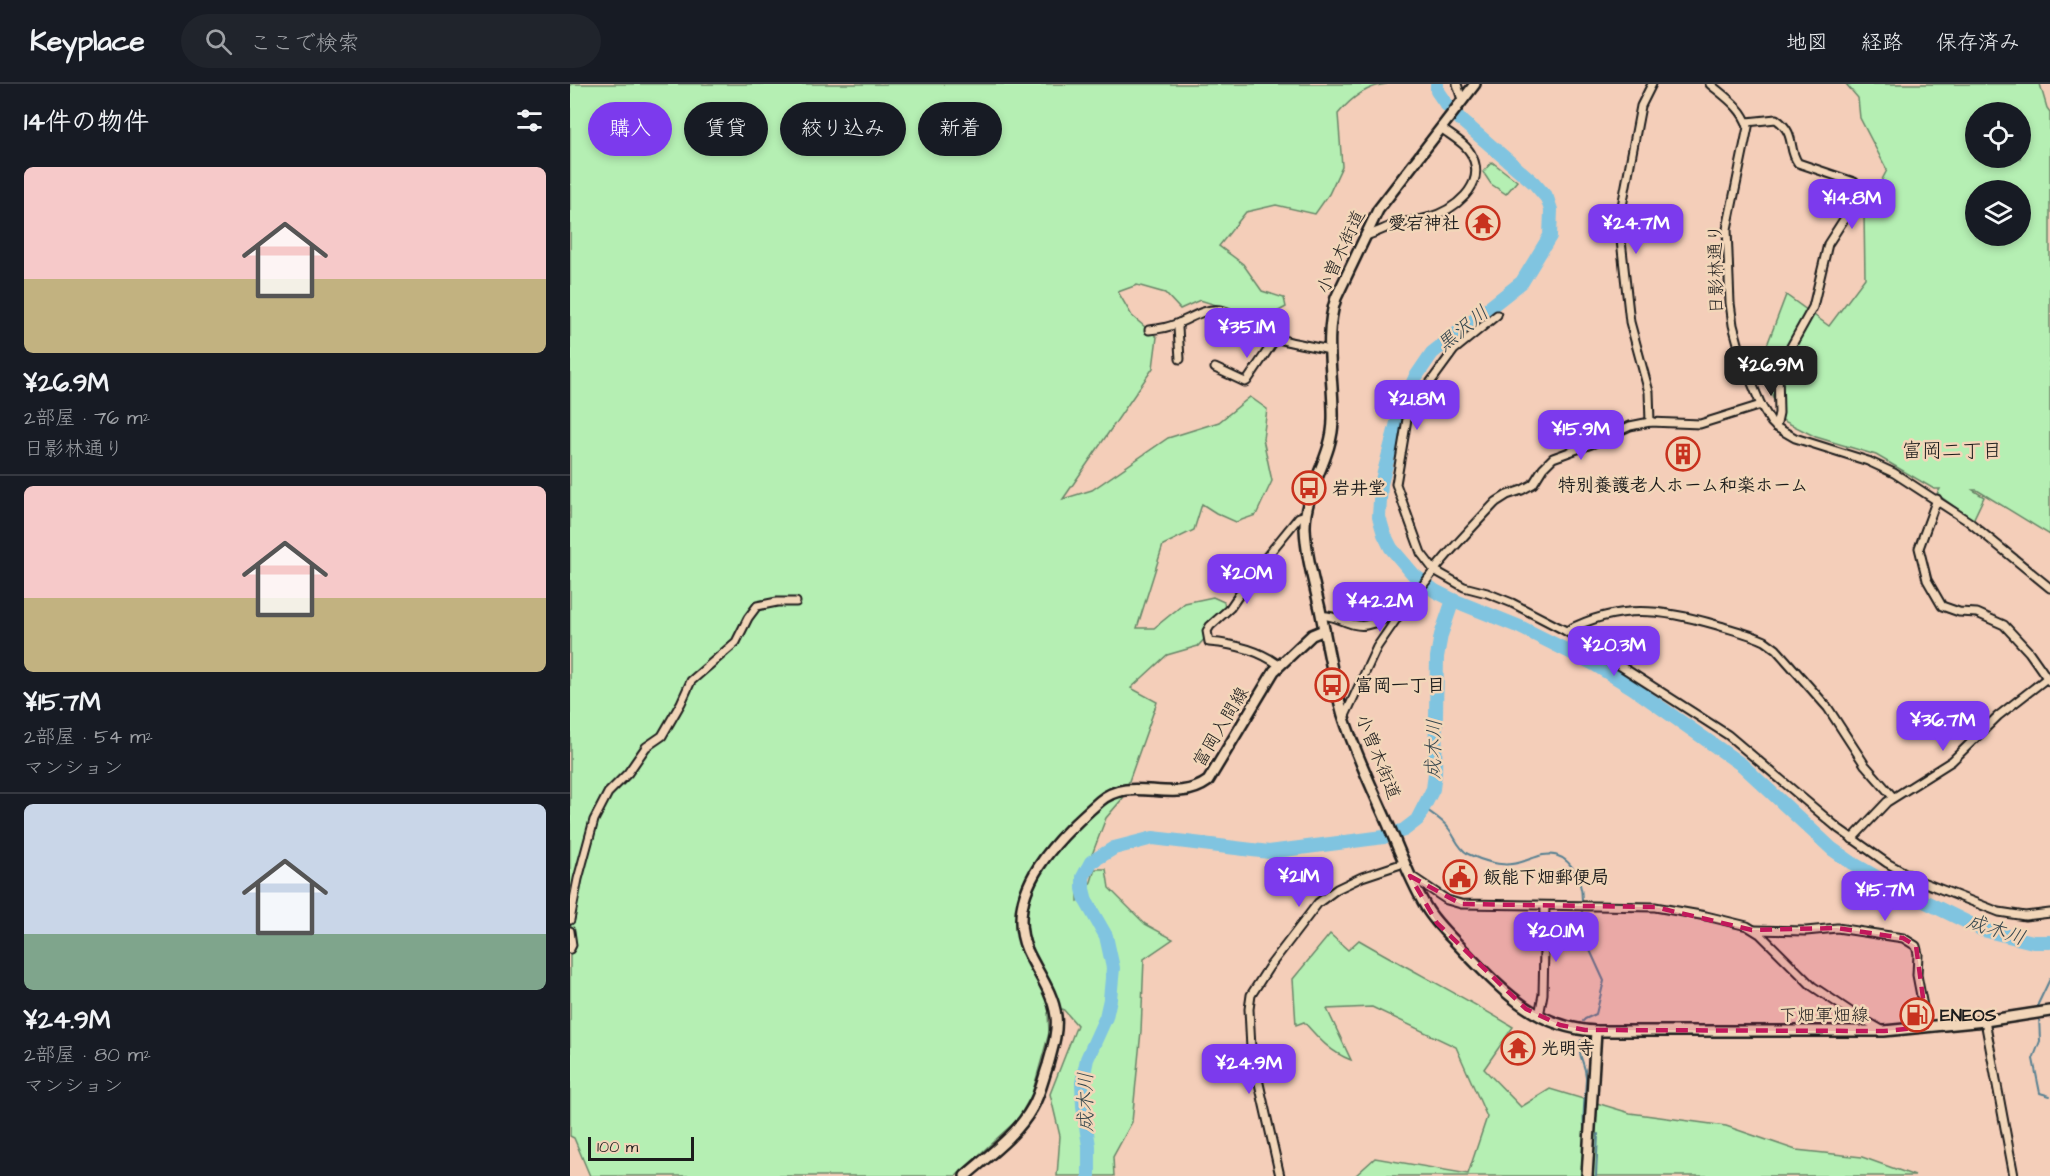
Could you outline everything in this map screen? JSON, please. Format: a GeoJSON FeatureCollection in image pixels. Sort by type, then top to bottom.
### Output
{"type":"FeatureCollection","features":[{"type":"Feature","properties":{"kind":"main road","name":"小曽木街道"},"geometry":{"type":"LineString","coordinates":[[1475,84],[1378,210],[1332,311],[1329,336],[1333,421],[1331,439],[1306,515],[1306,542],[1344,717],[1358,756],[1426,908],[1437,923],[1515,1001],[1539,1016],[1567,1027],[1596,1031]]}},
{"type":"Feature","properties":{"kind":"main road","name":"富岡入間線"},"geometry":{"type":"LineString","coordinates":[[966,1176],[1026,1118],[1038,1095],[1052,1051],[1057,1022],[1053,1001],[1028,951],[1022,930],[1022,910],[1040,863],[1067,831],[1110,794],[1126,790],[1180,792],[1191,790],[1208,781],[1279,665],[1312,635],[1324,630]]}},
{"type":"Feature","properties":{"kind":"main road","name":"下畑軍畑線"},"geometry":{"type":"LineString","coordinates":[[1596,1031],[1884,1031],[1985,1021],[2050,1011]]}},
{"type":"Feature","properties":{"kind":"main road"},"geometry":{"type":"LineString","coordinates":[[1587,1176],[1596,1031]]}},
{"type":"Feature","properties":{"kind":"street"},"geometry":{"type":"LineString","coordinates":[[1457,84],[1461,101]]}},
{"type":"Feature","properties":{"kind":"street"},"geometry":{"type":"LineString","coordinates":[[1650,422],[1649,392],[1630,322],[1619,222],[1641,106],[1652,84]]}},
{"type":"Feature","properties":{"kind":"street"},"geometry":{"type":"LineString","coordinates":[[1710,84],[1736,106],[1747,122],[1776,119],[1788,133],[1798,163],[1858,185],[1848,213],[1828,244],[1813,307],[1778,370],[1779,413],[1776,427]]}},
{"type":"Feature","properties":{"kind":"street","name":"日影林通り"},"geometry":{"type":"LineString","coordinates":[[1747,122],[1748,136],[1727,229],[1727,251],[1733,325],[1743,362],[1761,405],[1776,427],[1813,445],[1881,466],[1937,499],[1968,521],[2050,588]]}},
{"type":"Feature","properties":{"kind":"street"},"geometry":{"type":"LineString","coordinates":[[1365,236],[1398,224],[1435,216],[1457,202],[1473,186],[1476,170],[1473,156],[1443,125]]}},
{"type":"Feature","properties":{"kind":"street"},"geometry":{"type":"LineString","coordinates":[[1149,330],[1163,329],[1190,316],[1221,310],[1252,329],[1276,338],[1329,350]]}},
{"type":"Feature","properties":{"kind":"street"},"geometry":{"type":"LineString","coordinates":[[1497,315],[1454,350],[1408,413],[1396,484],[1421,553],[1434,570],[1464,587],[1512,603],[1566,631],[1728,735],[1852,839],[1913,877],[2000,912],[2025,916],[2050,913]]}},
{"type":"Feature","properties":{"kind":"street"},"geometry":{"type":"LineString","coordinates":[[1179,323],[1180,359]]}},
{"type":"Feature","properties":{"kind":"street"},"geometry":{"type":"LineString","coordinates":[[1215,368],[1245,382],[1276,338]]}},
{"type":"Feature","properties":{"kind":"street"},"geometry":{"type":"LineString","coordinates":[[1321,616],[1326,615],[1353,625],[1364,626],[1399,612],[1496,502],[1506,495],[1533,484],[1543,468],[1553,458],[1587,446],[1630,426],[1650,422],[1700,424],[1761,405]]}},
{"type":"Feature","properties":{"kind":"street"},"geometry":{"type":"LineString","coordinates":[[1852,839],[1893,797],[1952,761],[1998,716],[2048,680],[2029,651],[2004,625],[1977,613],[1959,612],[1942,606],[1927,580],[1919,548],[1937,499]]}},
{"type":"Feature","properties":{"kind":"street"},"geometry":{"type":"LineString","coordinates":[[1279,665],[1233,644],[1209,642],[1207,632],[1210,626],[1230,608],[1299,517],[1306,515]]}},
{"type":"Feature","properties":{"kind":"street"},"geometry":{"type":"LineString","coordinates":[[570,920],[594,819],[608,793],[628,773],[646,747],[662,736],[691,681],[736,642],[757,606],[777,602],[796,602]]}},
{"type":"Feature","properties":{"kind":"street"},"geometry":{"type":"LineString","coordinates":[[1566,631],[1587,620],[1613,613],[1651,611],[1680,614],[1766,640],[1828,708],[1865,765],[1893,797]]}},
{"type":"Feature","properties":{"kind":"street"},"geometry":{"type":"LineString","coordinates":[[1344,717],[1377,647],[1398,618],[1399,612]]}},
{"type":"Feature","properties":{"kind":"street"},"geometry":{"type":"LineString","coordinates":[[1280,1176],[1251,1048],[1249,1009],[1254,988],[1318,903],[1337,889],[1403,860]]}},
{"type":"Feature","properties":{"kind":"street"},"geometry":{"type":"LineString","coordinates":[[1410,876],[1453,903],[1655,907],[1747,926],[1760,934],[1812,986],[1884,1031]]}},
{"type":"Feature","properties":{"kind":"street"},"geometry":{"type":"LineString","coordinates":[[1539,1016],[1543,994],[1545,906]]}},
{"type":"Feature","properties":{"kind":"street"},"geometry":{"type":"LineString","coordinates":[[1752,930],[1806,931],[1837,928],[1903,938],[1916,946],[1917,975],[1927,1027]]}},
{"type":"Feature","properties":{"kind":"street"},"geometry":{"type":"LineString","coordinates":[[570,932],[572,945],[570,949]]}},
{"type":"Feature","properties":{"kind":"street"},"geometry":{"type":"LineString","coordinates":[[1985,1021],[2014,1176]]}},
{"type":"Feature","properties":{"kind":"highlighted area"},"geometry":{"type":"Polygon","coordinates":[[[1410,876],[1461,904],[1655,907],[1752,930],[1837,928],[1903,938],[1916,946],[1927,1027],[1884,1031],[1585,1030],[1560,1025],[1526,1009],[1437,923],[1410,876]]]}},
{"type":"Feature","properties":{"kind":"green space"},"geometry":{"type":"Polygon","coordinates":[[[570,84],[1387,84],[1373,87],[1360,94],[1338,114],[1342,166],[1329,194],[1315,214],[1276,205],[1246,212],[1219,246],[1243,264],[1262,291],[1284,298],[1286,307],[1260,321],[1200,300],[1180,309],[1165,293],[1137,285],[1118,292],[1132,316],[1157,337],[1153,368],[1063,499],[1092,490],[1168,438],[1219,422],[1250,397],[1267,409],[1263,439],[1272,481],[1256,515],[1236,522],[1202,504],[1194,530],[1163,545],[1137,628],[1154,628],[1185,603],[1213,597],[1224,602],[1226,615],[1198,646],[1167,655],[1131,688],[1157,702],[1123,798],[1106,818],[1093,852],[1078,878],[1078,901],[1091,882],[1095,869],[1106,869],[1109,888],[1145,924],[1173,939],[1144,959],[1141,1031],[1132,1122],[1113,1157],[1114,1176],[1057,1176],[1060,1136],[1050,1094],[1077,1025],[1063,1009],[1048,1013],[1049,1033],[1032,1094],[1018,1119],[956,1176],[590,1176],[574,1138],[570,1136],[570,84]]]}},
{"type":"Feature","properties":{"kind":"green space"},"geometry":{"type":"Polygon","coordinates":[[[1846,84],[2040,84],[2050,112],[2050,535],[1977,490],[1973,490],[1984,497],[1973,520],[1937,494],[1940,489],[1934,489],[1876,455],[1816,437],[1780,419],[1761,361],[1786,295],[1829,326],[1865,278],[1864,214],[1887,170],[1860,118],[1858,98],[1846,84]]]}},
{"type":"Feature","properties":{"kind":"green space"},"geometry":{"type":"Polygon","coordinates":[[[1492,162],[1517,181],[1506,194],[1491,184],[1483,172],[1492,162]]]}},
{"type":"Feature","properties":{"kind":"green space"},"geometry":{"type":"Polygon","coordinates":[[[1330,934],[1348,950],[1359,940],[1513,1027],[1484,1069],[1521,1107],[1550,1089],[1630,1113],[1726,1126],[1796,1150],[1862,1157],[1915,1176],[1355,1176],[1375,1158],[1468,1174],[1487,1117],[1456,1047],[1372,1007],[1327,1009],[1351,1060],[1331,1049],[1304,1022],[1296,1025],[1293,979],[1330,934]]]}},
{"type":"Feature","properties":{"kind":"waterway","name":"成木川"},"geometry":{"type":"LineString","coordinates":[[1437,84],[1437,91],[1461,120],[1534,183],[1547,198],[1551,210],[1550,236],[1522,282],[1432,353],[1415,378],[1400,411],[1381,484],[1379,517],[1391,548],[1414,575],[1435,591],[1520,627],[1594,664],[1633,688],[1742,765],[1832,849],[1852,863],[1887,883],[1983,930],[2033,942],[2050,942]]}},
{"type":"Feature","properties":{"kind":"waterway","name":"成木川"},"geometry":{"type":"LineString","coordinates":[[1089,1176],[1089,1146],[1082,1083],[1087,1059],[1106,1017],[1113,968],[1106,936],[1086,901],[1083,889],[1083,877],[1091,862],[1114,848],[1153,838],[1269,852],[1384,837],[1404,830],[1417,820],[1433,789],[1437,657],[1441,635],[1453,600]]}},
{"type":"Feature","properties":{"kind":"waterway"},"geometry":{"type":"LineString","coordinates":[[1424,808],[1447,826],[1465,852],[1478,858],[1507,864],[1552,855],[1567,861],[1577,875],[1582,900]]}},
{"type":"Feature","properties":{"kind":"waterway"},"geometry":{"type":"LineString","coordinates":[[1582,912],[1583,935],[1604,981],[1596,1014],[1583,1021]]}},
{"type":"Feature","properties":{"kind":"waterway"},"geometry":{"type":"LineString","coordinates":[[2038,1010],[2038,1004],[2050,979]]}},
{"type":"Feature","properties":{"kind":"waterway"},"geometry":{"type":"LineString","coordinates":[[2039,1016],[2040,1041],[2033,1059],[2040,1093],[2050,1096]]}},
{"type":"Feature","properties":{"kind":"waterway"},"geometry":{"type":"LineString","coordinates":[[1581,1040],[1580,1051],[1586,1077],[1585,1133]]}},
{"type":"Feature","properties":{"kind":"waterway"},"geometry":{"type":"LineString","coordinates":[[1596,1176],[1598,1134]]}},
{"type":"Feature","properties":{"kind":"place","name":"愛宕神社"},"geometry":{"type":"Point","coordinates":[1483,223]}},
{"type":"Feature","properties":{"kind":"place","name":"特別養護老人ホーム和楽ホーム"},"geometry":{"type":"Point","coordinates":[1683,454]}},
{"type":"Feature","properties":{"kind":"place","name":"岩井堂"},"geometry":{"type":"Point","coordinates":[1309,488]}},
{"type":"Feature","properties":{"kind":"place","name":"富岡一丁目"},"geometry":{"type":"Point","coordinates":[1332,685]}},
{"type":"Feature","properties":{"kind":"place","name":"飯能下畑郵便局"},"geometry":{"type":"Point","coordinates":[1460,877]}},
{"type":"Feature","properties":{"kind":"place","name":"ENEOS"},"geometry":{"type":"Point","coordinates":[1917,1015]}},
{"type":"Feature","properties":{"kind":"place","name":"光明寺"},"geometry":{"type":"Point","coordinates":[1518,1048]}},
{"type":"Feature","properties":{"kind":"district","name":"富岡二丁目"},"geometry":{"type":"Point","coordinates":[1952,451]}},
{"type":"Feature","properties":{"kind":"water label","name":"黒沢川"},"geometry":{"type":"Point","coordinates":[1463,329]}}]}
